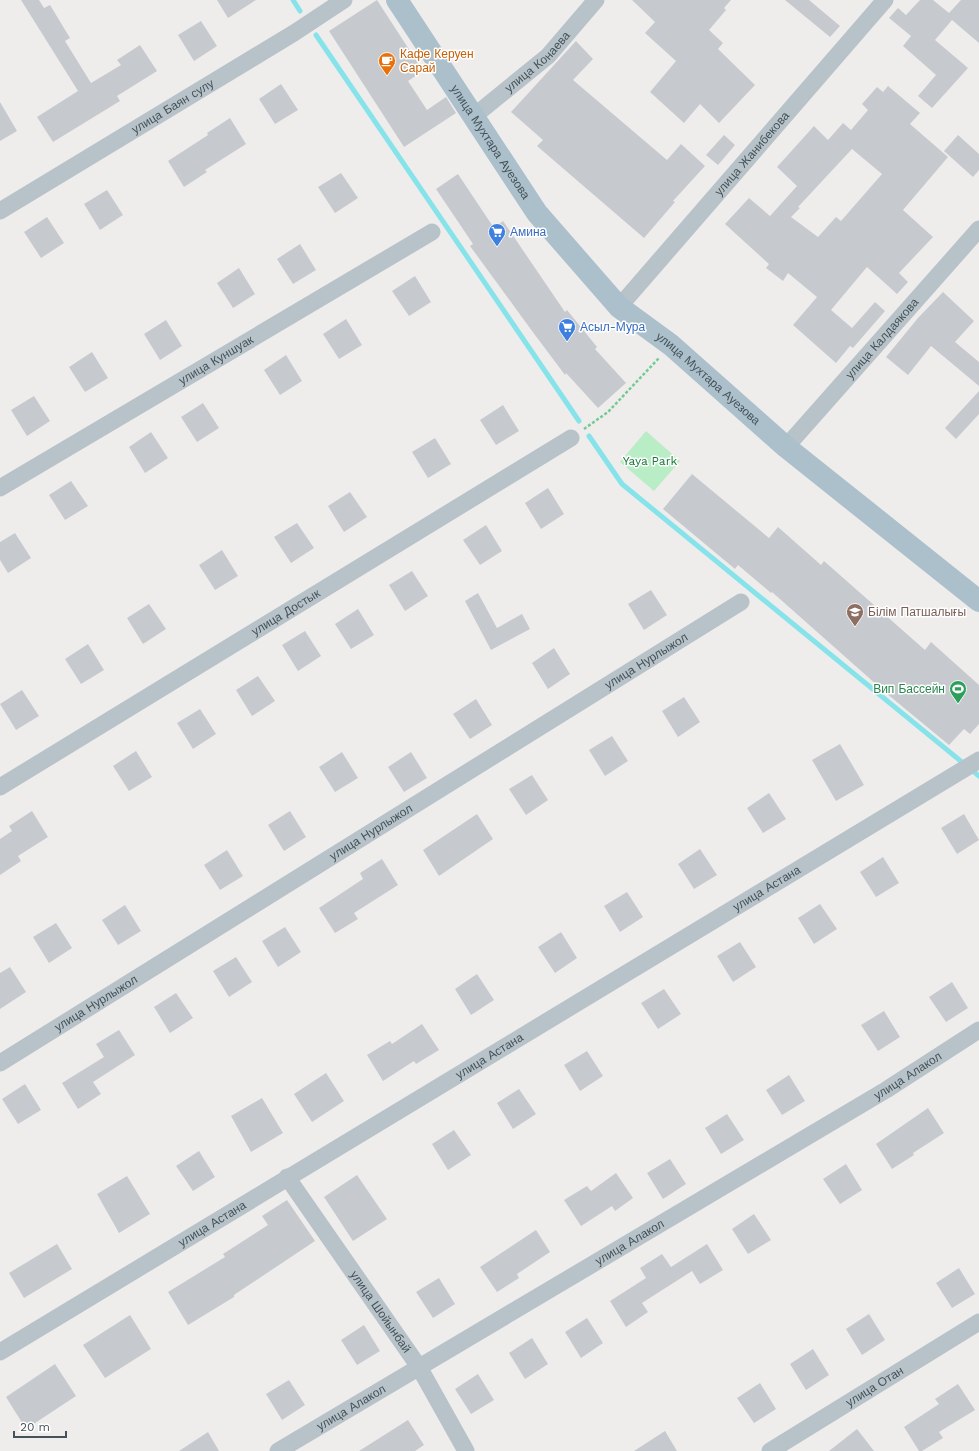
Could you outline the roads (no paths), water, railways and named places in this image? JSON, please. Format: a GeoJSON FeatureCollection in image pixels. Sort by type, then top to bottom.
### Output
{"type":"FeatureCollection","features":[{"type":"Feature","properties":{"kind":"main road","name":"улица Мухтара Ауезова"},"geometry":{"type":"LineString","coordinates":[[397,0],[537,213],[619,307],[671,345],[786,448],[979,601]]}},
{"type":"Feature","properties":{"kind":"street","name":"улица Баян сулу"},"geometry":{"type":"LineString","coordinates":[[0,211],[294,34],[344,0]]}},
{"type":"Feature","properties":{"kind":"street","name":"улица Конаева"},"geometry":{"type":"LineString","coordinates":[[473,117],[548,56],[596,0]]}},
{"type":"Feature","properties":{"kind":"street","name":"улица Жанибекова"},"geometry":{"type":"LineString","coordinates":[[619,307],[885,0]]}},
{"type":"Feature","properties":{"kind":"street","name":"улица Калдаякова"},"geometry":{"type":"LineString","coordinates":[[786,448],[979,229]]}},
{"type":"Feature","properties":{"kind":"street","name":"улица Куншуак"},"geometry":{"type":"LineString","coordinates":[[0,488],[432,232]]}},
{"type":"Feature","properties":{"kind":"street","name":"улица Достык"},"geometry":{"type":"LineString","coordinates":[[0,787],[571,438]]}},
{"type":"Feature","properties":{"kind":"street","name":"улица Нурлыжол"},"geometry":{"type":"LineString","coordinates":[[0,1063],[741,602]]}},
{"type":"Feature","properties":{"kind":"street","name":"улица Астана"},"geometry":{"type":"LineString","coordinates":[[0,1352],[977,761]]}},
{"type":"Feature","properties":{"kind":"street","name":"улица Алакол"},"geometry":{"type":"LineString","coordinates":[[278,1451],[886,1090],[979,1030]]}},
{"type":"Feature","properties":{"kind":"street","name":"улица Шойынбай"},"geometry":{"type":"LineString","coordinates":[[287,1177],[419,1368],[466,1451]]}},
{"type":"Feature","properties":{"kind":"street","name":"улица Отан"},"geometry":{"type":"LineString","coordinates":[[770,1451],[979,1322]]}},
{"type":"Feature","properties":{"kind":"waterway"},"geometry":{"type":"LineString","coordinates":[[293,0],[300,11]]}},
{"type":"Feature","properties":{"kind":"waterway"},"geometry":{"type":"LineString","coordinates":[[316,35],[579,421]]}},
{"type":"Feature","properties":{"kind":"waterway"},"geometry":{"type":"LineString","coordinates":[[589,436],[622,484],[979,776]]}},
{"type":"Feature","properties":{"kind":"place","name":"Кафе Керуен Сарай"},"geometry":{"type":"Point","coordinates":[387,76]}},
{"type":"Feature","properties":{"kind":"place","name":"Амина"},"geometry":{"type":"Point","coordinates":[497,247]}},
{"type":"Feature","properties":{"kind":"place","name":"Асыл-Мура"},"geometry":{"type":"Point","coordinates":[567,342]}},
{"type":"Feature","properties":{"kind":"place","name":"Білім Патшалығы"},"geometry":{"type":"Point","coordinates":[855,627]}},
{"type":"Feature","properties":{"kind":"place","name":"Вип Бассейн"},"geometry":{"type":"Point","coordinates":[958,704]}},
{"type":"Feature","properties":{"kind":"park label","name":"Yaya Park"},"geometry":{"type":"Point","coordinates":[650,461]}}]}
